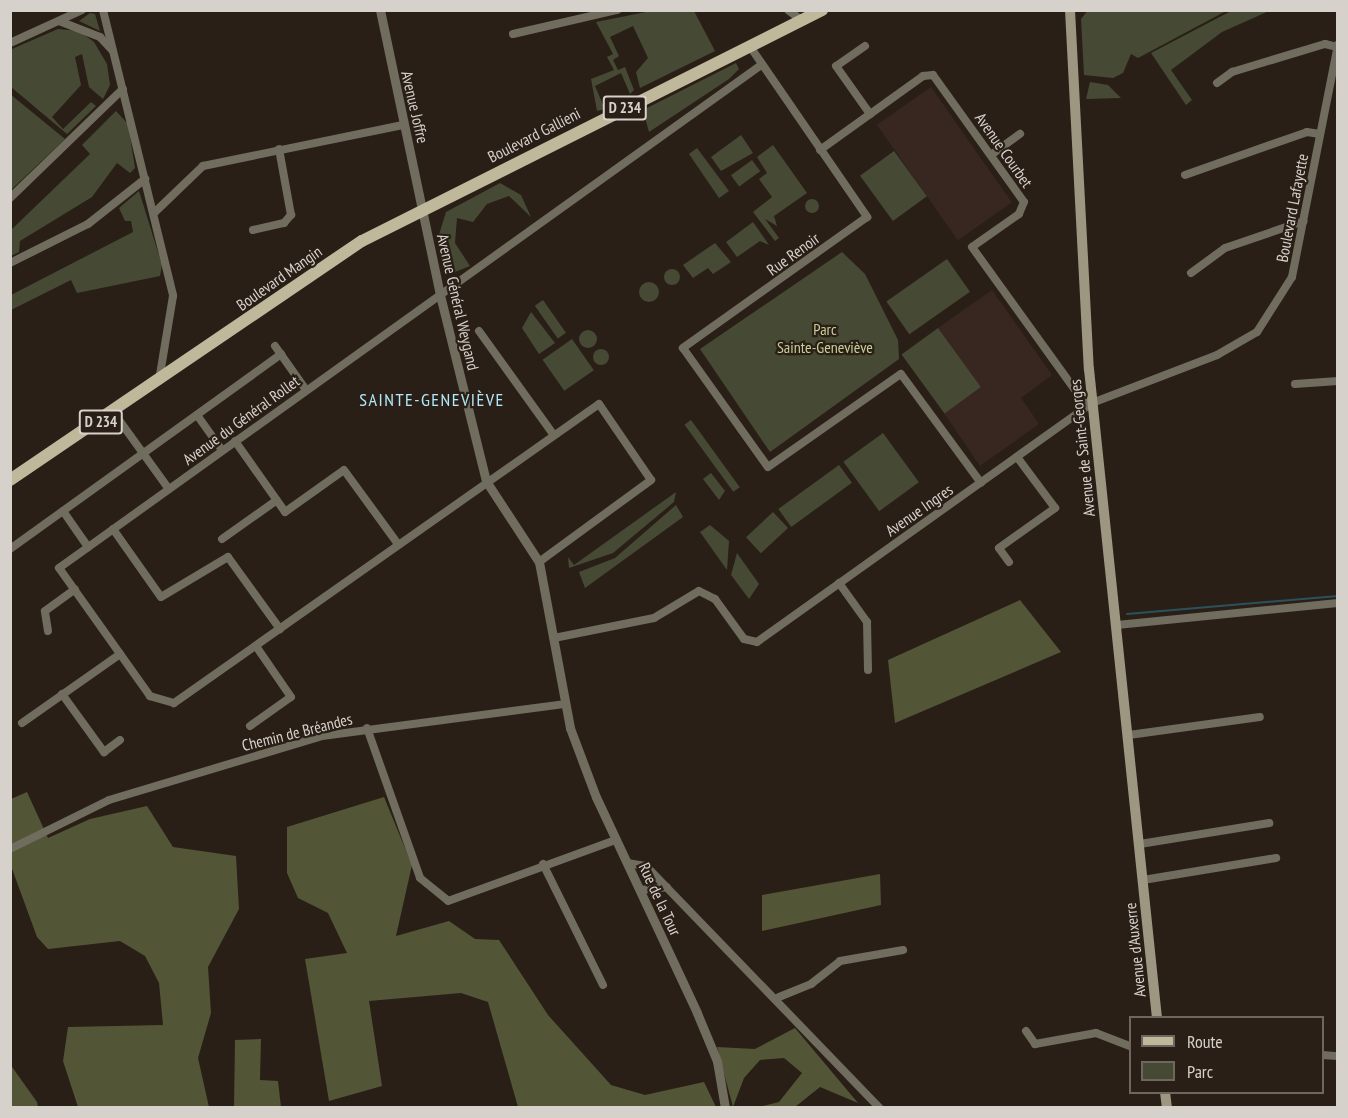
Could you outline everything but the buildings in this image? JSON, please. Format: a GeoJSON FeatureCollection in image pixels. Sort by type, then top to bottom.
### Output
{"type":"FeatureCollection","features":[{"type":"Feature","properties":{"kind":"main road","name":"Boulevard Gallieni"},"geometry":{"type":"LineString","coordinates":[[423,210],[800,19],[822,10]]}},
{"type":"Feature","properties":{"kind":"main road","name":"Avenue de Saint-Georges"},"geometry":{"type":"LineString","coordinates":[[1070,10],[1092,403],[1143,880]]}},
{"type":"Feature","properties":{"kind":"main road","name":"Boulevard Mangin"},"geometry":{"type":"LineString","coordinates":[[159,381],[354,246],[423,210]]}},
{"type":"Feature","properties":{"kind":"main road","name":"D 234"},"geometry":{"type":"LineString","coordinates":[[10,480],[43,462],[159,381]]}},
{"type":"Feature","properties":{"kind":"main road","name":"Avenue d'Auxerre"},"geometry":{"type":"LineString","coordinates":[[1143,880],[1157,1016]]}},
{"type":"Feature","properties":{"kind":"street"},"geometry":{"type":"LineString","coordinates":[[10,42],[82,10]]}},
{"type":"Feature","properties":{"kind":"street"},"geometry":{"type":"LineString","coordinates":[[103,10],[173,296],[159,381]]}},
{"type":"Feature","properties":{"kind":"street","name":"Avenue Joffre"},"geometry":{"type":"LineString","coordinates":[[380,10],[423,210]]}},
{"type":"Feature","properties":{"kind":"street"},"geometry":{"type":"LineString","coordinates":[[513,34],[585,14],[617,10]]}},
{"type":"Feature","properties":{"kind":"street"},"geometry":{"type":"LineString","coordinates":[[788,10],[800,19]]}},
{"type":"Feature","properties":{"kind":"street"},"geometry":{"type":"LineString","coordinates":[[59,21],[100,37],[113,51]]}},
{"type":"Feature","properties":{"kind":"street"},"geometry":{"type":"LineString","coordinates":[[1217,83],[1232,72],[1326,44],[1337,46]]}},
{"type":"Feature","properties":{"kind":"street","name":"Rue Renoir"},"geometry":{"type":"LineString","coordinates":[[749,45],[760,66],[867,217],[683,348],[768,467],[901,374],[981,483]]}},
{"type":"Feature","properties":{"kind":"street"},"geometry":{"type":"LineString","coordinates":[[865,46],[837,66],[870,114]]}},
{"type":"Feature","properties":{"kind":"street","name":"Boulevard Lafayette"},"geometry":{"type":"LineString","coordinates":[[1092,403],[1217,355],[1257,332],[1292,277],[1337,46]]}},
{"type":"Feature","properties":{"kind":"street","name":"Avenue du Général Rollet"},"geometry":{"type":"LineString","coordinates":[[75,589],[59,568],[760,66]]}},
{"type":"Feature","properties":{"kind":"street","name":"Avenue Courbet"},"geometry":{"type":"LineString","coordinates":[[820,150],[930,74],[991,155],[1024,207],[972,247],[1080,397],[1092,403]]}},
{"type":"Feature","properties":{"kind":"street"},"geometry":{"type":"LineString","coordinates":[[10,198],[123,89]]}},
{"type":"Feature","properties":{"kind":"street"},"geometry":{"type":"LineString","coordinates":[[154,213],[203,166],[403,125]]}},
{"type":"Feature","properties":{"kind":"street"},"geometry":{"type":"LineString","coordinates":[[1185,175],[1307,132],[1320,134]]}},
{"type":"Feature","properties":{"kind":"street"},"geometry":{"type":"LineString","coordinates":[[991,155],[1020,134]]}},
{"type":"Feature","properties":{"kind":"street"},"geometry":{"type":"LineString","coordinates":[[253,231],[284,223],[291,215],[279,149]]}},
{"type":"Feature","properties":{"kind":"street"},"geometry":{"type":"LineString","coordinates":[[10,263],[88,224],[145,179]]}},
{"type":"Feature","properties":{"kind":"street","name":"Avenue Général Weygand"},"geometry":{"type":"LineString","coordinates":[[423,210],[440,295],[486,481],[539,562]]}},
{"type":"Feature","properties":{"kind":"street"},"geometry":{"type":"LineString","coordinates":[[1191,273],[1225,248],[1304,220]]}},
{"type":"Feature","properties":{"kind":"street"},"geometry":{"type":"LineString","coordinates":[[479,331],[553,434]]}},
{"type":"Feature","properties":{"kind":"street"},"geometry":{"type":"LineString","coordinates":[[275,346],[306,390]]}},
{"type":"Feature","properties":{"kind":"street"},"geometry":{"type":"LineString","coordinates":[[10,549],[281,354]]}},
{"type":"Feature","properties":{"kind":"street"},"geometry":{"type":"LineString","coordinates":[[1295,384],[1338,381]]}},
{"type":"Feature","properties":{"kind":"street","name":"Avenue Ingres"},"geometry":{"type":"LineString","coordinates":[[554,638],[654,618],[699,591],[715,599],[744,639],[762,639],[1092,403]]}},
{"type":"Feature","properties":{"kind":"street"},"geometry":{"type":"LineString","coordinates":[[48,631],[45,610],[75,589],[154,700],[163,704],[179,700],[486,481],[599,404],[652,475],[539,562]]}},
{"type":"Feature","properties":{"kind":"street"},"geometry":{"type":"LineString","coordinates":[[114,413],[168,488]]}},
{"type":"Feature","properties":{"kind":"street"},"geometry":{"type":"LineString","coordinates":[[197,415],[222,450]]}},
{"type":"Feature","properties":{"kind":"street"},"geometry":{"type":"LineString","coordinates":[[234,441],[285,512],[344,470],[398,544]]}},
{"type":"Feature","properties":{"kind":"street"},"geometry":{"type":"LineString","coordinates":[[1009,562],[999,548],[1055,508],[1017,457]]}},
{"type":"Feature","properties":{"kind":"street"},"geometry":{"type":"LineString","coordinates":[[222,539],[277,500]]}},
{"type":"Feature","properties":{"kind":"street"},"geometry":{"type":"LineString","coordinates":[[63,511],[88,547]]}},
{"type":"Feature","properties":{"kind":"street"},"geometry":{"type":"LineString","coordinates":[[113,529],[161,597],[228,557],[280,629]]}},
{"type":"Feature","properties":{"kind":"street","name":"Rue de la Tour"},"geometry":{"type":"LineString","coordinates":[[539,562],[564,704],[591,785],[717,1061],[725,1107]]}},
{"type":"Feature","properties":{"kind":"street"},"geometry":{"type":"LineString","coordinates":[[839,583],[867,622],[868,670]]}},
{"type":"Feature","properties":{"kind":"street"},"geometry":{"type":"LineString","coordinates":[[1117,625],[1338,603]]}},
{"type":"Feature","properties":{"kind":"street"},"geometry":{"type":"LineString","coordinates":[[250,726],[291,697],[256,646]]}},
{"type":"Feature","properties":{"kind":"street"},"geometry":{"type":"LineString","coordinates":[[22,723],[120,654]]}},
{"type":"Feature","properties":{"kind":"street"},"geometry":{"type":"LineString","coordinates":[[62,694],[104,752],[120,740]]}},
{"type":"Feature","properties":{"kind":"street","name":"Chemin de Bréandes"},"geometry":{"type":"LineString","coordinates":[[10,849],[80,813],[150,786],[367,728],[564,704]]}},
{"type":"Feature","properties":{"kind":"street"},"geometry":{"type":"LineString","coordinates":[[1129,735],[1260,717]]}},
{"type":"Feature","properties":{"kind":"street"},"geometry":{"type":"LineString","coordinates":[[367,728],[424,884],[448,901],[456,900],[543,864],[616,840]]}},
{"type":"Feature","properties":{"kind":"street"},"geometry":{"type":"LineString","coordinates":[[1140,844],[1269,823]]}},
{"type":"Feature","properties":{"kind":"street"},"geometry":{"type":"LineString","coordinates":[[1143,880],[1276,858]]}},
{"type":"Feature","properties":{"kind":"street"},"geometry":{"type":"LineString","coordinates":[[627,863],[646,866],[779,997],[880,1107]]}},
{"type":"Feature","properties":{"kind":"street"},"geometry":{"type":"LineString","coordinates":[[543,864],[603,985]]}},
{"type":"Feature","properties":{"kind":"street"},"geometry":{"type":"LineString","coordinates":[[640,890],[667,887]]}},
{"type":"Feature","properties":{"kind":"street"},"geometry":{"type":"LineString","coordinates":[[779,997],[811,984],[840,961],[903,950]]}},
{"type":"Feature","properties":{"kind":"street"},"geometry":{"type":"LineString","coordinates":[[1026,1031],[1035,1044],[1096,1033],[1129,1045]]}},
{"type":"Feature","properties":{"kind":"shaded area"},"geometry":{"type":"Polygon","coordinates":[[[931,87],[1012,203],[958,240],[877,125],[931,87]]]}},
{"type":"Feature","properties":{"kind":"shaded area"},"geometry":{"type":"Polygon","coordinates":[[[992,290],[1052,375],[1021,398],[1039,424],[980,466],[944,413],[981,387],[938,328],[992,290]]]}},
{"type":"Feature","properties":{"kind":"green space"},"geometry":{"type":"Polygon","coordinates":[[[1088,10],[1226,11],[1138,58],[1131,54],[1123,73],[1113,78],[1084,75],[1081,19],[1088,10]]]}},
{"type":"Feature","properties":{"kind":"green space"},"geometry":{"type":"Polygon","coordinates":[[[651,11],[694,11],[715,51],[640,88],[636,72],[648,58],[633,26],[610,37],[619,56],[613,60],[618,70],[625,67],[634,90],[630,94],[621,73],[595,86],[605,109],[597,111],[591,79],[614,70],[607,57],[613,54],[596,22],[651,11]]]}},
{"type":"Feature","properties":{"kind":"green space"},"geometry":{"type":"Polygon","coordinates":[[[1231,11],[1269,11],[1222,32],[1171,70],[1192,100],[1186,105],[1151,53],[1231,11]]]}},
{"type":"Feature","properties":{"kind":"green space"},"geometry":{"type":"Polygon","coordinates":[[[90,13],[95,14],[100,31],[79,21],[90,13]]]}},
{"type":"Feature","properties":{"kind":"green space"},"geometry":{"type":"Polygon","coordinates":[[[58,29],[79,31],[94,42],[107,64],[110,85],[103,99],[89,87],[82,54],[75,57],[81,85],[52,117],[63,129],[91,102],[96,106],[67,134],[11,87],[12,49],[58,29]]]}},
{"type":"Feature","properties":{"kind":"green space"},"geometry":{"type":"Polygon","coordinates":[[[736,63],[739,69],[729,79],[649,132],[643,110],[736,63]]]}},
{"type":"Feature","properties":{"kind":"green space"},"geometry":{"type":"Polygon","coordinates":[[[1090,82],[1108,85],[1121,98],[1086,99],[1090,82]]]}},
{"type":"Feature","properties":{"kind":"green space"},"geometry":{"type":"Polygon","coordinates":[[[10,94],[65,139],[11,190],[11,114],[10,94]]]}},
{"type":"Feature","properties":{"kind":"green space"},"geometry":{"type":"Polygon","coordinates":[[[116,111],[128,124],[135,168],[130,173],[117,163],[92,197],[20,241],[19,252],[11,256],[11,230],[90,154],[82,145],[116,111]]]}},
{"type":"Feature","properties":{"kind":"green space"},"geometry":{"type":"Polygon","coordinates":[[[741,135],[753,153],[721,171],[711,157],[741,135]]]}},
{"type":"Feature","properties":{"kind":"green space"},"geometry":{"type":"Polygon","coordinates":[[[773,145],[807,193],[774,216],[777,226],[765,219],[779,238],[775,241],[753,212],[772,197],[759,179],[767,173],[757,157],[773,145]]]}},
{"type":"Feature","properties":{"kind":"green space"},"geometry":{"type":"Polygon","coordinates":[[[697,148],[729,191],[719,198],[689,154],[697,148]]]}},
{"type":"Feature","properties":{"kind":"green space"},"geometry":{"type":"Polygon","coordinates":[[[894,151],[927,196],[893,221],[860,176],[894,151]]]}},
{"type":"Feature","properties":{"kind":"green space"},"geometry":{"type":"Polygon","coordinates":[[[752,160],[760,171],[739,187],[731,175],[752,160]]]}},
{"type":"Feature","properties":{"kind":"green space"},"geometry":{"type":"Polygon","coordinates":[[[500,183],[521,195],[531,217],[509,196],[487,204],[473,222],[457,218],[455,243],[470,266],[450,274],[438,238],[446,212],[500,183]]]}},
{"type":"Feature","properties":{"kind":"green space"},"geometry":{"type":"Polygon","coordinates":[[[139,191],[162,265],[160,276],[77,293],[71,280],[11,310],[11,295],[133,232],[131,221],[125,221],[119,208],[139,191]]]}},
{"type":"Feature","properties":{"kind":"green space"},"geometry":{"type":"Polygon","coordinates":[[[809,199],[815,199],[819,206],[815,213],[809,213],[805,209],[805,203],[809,199]]]}},
{"type":"Feature","properties":{"kind":"green space"},"geometry":{"type":"Polygon","coordinates":[[[753,222],[769,245],[760,241],[737,257],[726,242],[753,222]]]}},
{"type":"Feature","properties":{"kind":"green space"},"geometry":{"type":"Polygon","coordinates":[[[715,243],[731,262],[713,274],[708,268],[693,278],[683,265],[715,243]]]}},
{"type":"Feature","properties":{"kind":"green space","name":"Parc Sainte-Geneviève"},"geometry":{"type":"Polygon","coordinates":[[[842,252],[865,274],[898,340],[899,359],[770,452],[700,349],[842,252]]]}},
{"type":"Feature","properties":{"kind":"green space"},"geometry":{"type":"Polygon","coordinates":[[[947,259],[970,292],[909,334],[886,301],[947,259]]]}},
{"type":"Feature","properties":{"kind":"green space"},"geometry":{"type":"Polygon","coordinates":[[[672,269],[678,271],[680,277],[678,283],[672,285],[666,283],[664,277],[666,271],[672,269]]]}},
{"type":"Feature","properties":{"kind":"green space"},"geometry":{"type":"Polygon","coordinates":[[[649,282],[656,285],[659,292],[656,299],[649,302],[642,299],[639,292],[642,285],[649,282]]]}},
{"type":"Feature","properties":{"kind":"green space"},"geometry":{"type":"Polygon","coordinates":[[[543,300],[566,333],[558,339],[535,306],[543,300]]]}},
{"type":"Feature","properties":{"kind":"green space"},"geometry":{"type":"Polygon","coordinates":[[[531,312],[555,343],[539,354],[522,328],[531,312]]]}},
{"type":"Feature","properties":{"kind":"green space"},"geometry":{"type":"Polygon","coordinates":[[[938,328],[981,387],[945,414],[902,354],[938,328]]]}},
{"type":"Feature","properties":{"kind":"green space"},"geometry":{"type":"Polygon","coordinates":[[[584,330],[592,330],[597,335],[595,346],[584,348],[579,343],[579,335],[584,330]]]}},
{"type":"Feature","properties":{"kind":"green space"},"geometry":{"type":"Polygon","coordinates":[[[572,339],[594,370],[564,391],[543,360],[572,339]]]}},
{"type":"Feature","properties":{"kind":"green space"},"geometry":{"type":"Polygon","coordinates":[[[601,349],[607,351],[609,357],[607,363],[601,365],[595,363],[593,357],[595,351],[601,349]]]}},
{"type":"Feature","properties":{"kind":"green space"},"geometry":{"type":"Polygon","coordinates":[[[691,420],[740,487],[733,492],[685,425],[691,420]]]}},
{"type":"Feature","properties":{"kind":"green space"},"geometry":{"type":"Polygon","coordinates":[[[883,433],[919,482],[879,511],[843,462],[883,433]]]}},
{"type":"Feature","properties":{"kind":"green space"},"geometry":{"type":"Polygon","coordinates":[[[839,465],[852,483],[791,527],[778,509],[839,465]]]}},
{"type":"Feature","properties":{"kind":"green space"},"geometry":{"type":"Polygon","coordinates":[[[711,473],[725,491],[719,500],[703,479],[711,473]]]}},
{"type":"Feature","properties":{"kind":"green space"},"geometry":{"type":"Polygon","coordinates":[[[676,492],[674,502],[613,553],[569,568],[568,557],[574,565],[676,492]]]}},
{"type":"Feature","properties":{"kind":"green space"},"geometry":{"type":"Polygon","coordinates":[[[676,505],[683,517],[585,588],[579,572],[615,558],[676,505]]]}},
{"type":"Feature","properties":{"kind":"green space"},"geometry":{"type":"Polygon","coordinates":[[[773,512],[788,528],[761,553],[746,537],[773,512]]]}},
{"type":"Feature","properties":{"kind":"green space"},"geometry":{"type":"Polygon","coordinates":[[[710,525],[729,541],[727,570],[700,532],[710,525]]]}},
{"type":"Feature","properties":{"kind":"green space"},"geometry":{"type":"Polygon","coordinates":[[[737,553],[759,584],[749,599],[731,575],[737,553]]]}},
{"type":"Feature","properties":{"kind":"green space"},"geometry":{"type":"Polygon","coordinates":[[[1020,600],[1061,652],[895,723],[888,660],[1020,600]]]}},
{"type":"Feature","properties":{"kind":"green space"},"geometry":{"type":"Polygon","coordinates":[[[27,792],[48,838],[90,819],[147,806],[173,847],[236,856],[239,909],[208,967],[211,1013],[198,1058],[209,1107],[78,1107],[63,1061],[68,1027],[163,1025],[159,983],[145,956],[120,941],[48,949],[37,937],[11,866],[11,799],[27,792]]]}},
{"type":"Feature","properties":{"kind":"green space"},"geometry":{"type":"Polygon","coordinates":[[[384,797],[412,865],[396,936],[449,921],[475,939],[499,940],[548,1015],[611,1085],[645,1095],[704,1082],[716,1107],[518,1107],[488,1002],[461,993],[369,1001],[382,1086],[329,1101],[305,959],[347,953],[328,913],[298,898],[287,873],[287,827],[384,797]]]}},
{"type":"Feature","properties":{"kind":"green space"},"geometry":{"type":"Polygon","coordinates":[[[880,874],[881,905],[762,931],[762,895],[880,874]]]}},
{"type":"Feature","properties":{"kind":"green space"},"geometry":{"type":"Polygon","coordinates":[[[795,1028],[858,1103],[820,1087],[795,1107],[759,1107],[779,1102],[802,1073],[784,1058],[760,1060],[744,1078],[733,1107],[717,1047],[755,1049],[795,1028]]]}},
{"type":"Feature","properties":{"kind":"green space"},"geometry":{"type":"Polygon","coordinates":[[[261,1039],[260,1080],[278,1081],[281,1107],[234,1107],[235,1040],[261,1039]]]}},
{"type":"Feature","properties":{"kind":"green space"},"geometry":{"type":"Polygon","coordinates":[[[10,1064],[37,1102],[38,1107],[11,1107],[10,1064]]]}},
{"type":"Feature","properties":{"kind":"waterway"},"geometry":{"type":"LineString","coordinates":[[1127,614],[1338,596]]}},
{"type":"Feature","properties":{"kind":"district","name":"SAINTE-GENEVIÈVE"},"geometry":{"type":"Point","coordinates":[432,400]}}]}
